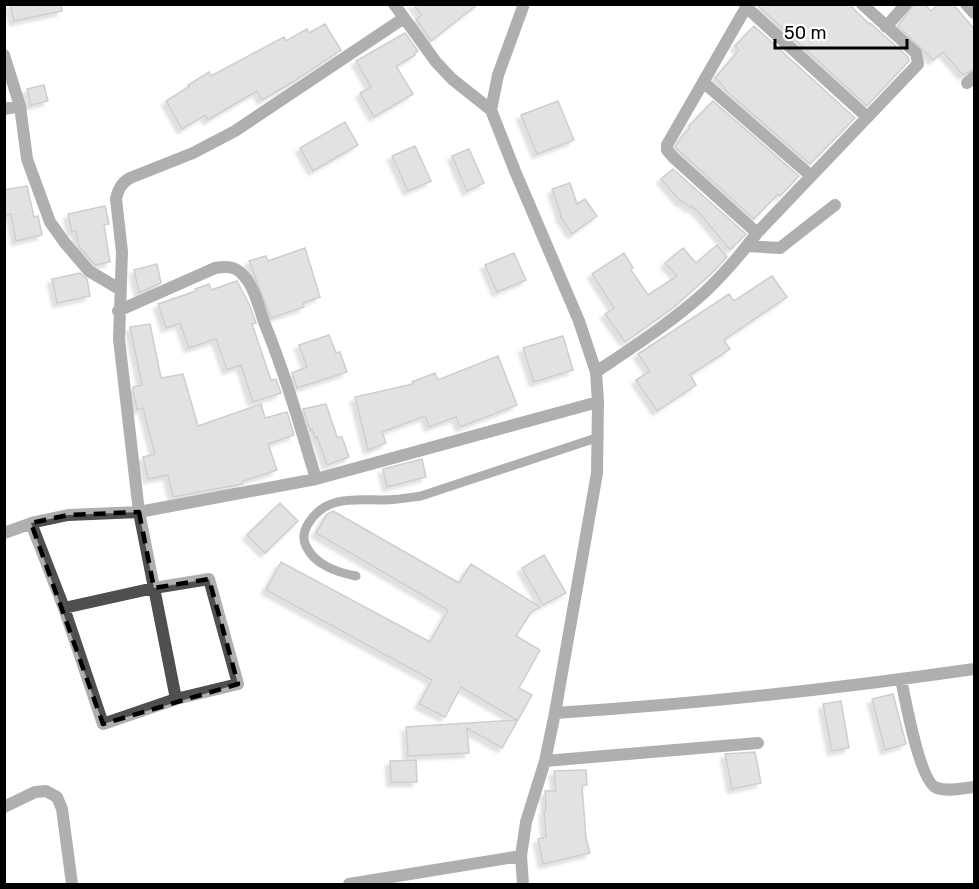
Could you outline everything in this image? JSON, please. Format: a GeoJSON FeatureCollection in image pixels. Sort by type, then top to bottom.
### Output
{"type":"FeatureCollection","features":[{"type":"Feature","properties":{"kind":"street"},"geometry":{"type":"LineString","coordinates":[[394,4],[436,62],[452,79],[491,110],[514,171],[570,300],[596,372],[599,437],[597,473],[555,713],[526,822],[521,856],[524,885]]}},
{"type":"Feature","properties":{"kind":"street"},"geometry":{"type":"LineString","coordinates":[[491,110],[498,75],[524,4]]}},
{"type":"Feature","properties":{"kind":"street"},"geometry":{"type":"LineString","coordinates":[[596,372],[635,346],[705,292],[757,233],[918,64],[916,53],[862,4]]}},
{"type":"Feature","properties":{"kind":"street"},"geometry":{"type":"LineString","coordinates":[[886,27],[906,4]]}},
{"type":"Feature","properties":{"kind":"street"},"geometry":{"type":"LineString","coordinates":[[966,4],[975,14]]}},
{"type":"Feature","properties":{"kind":"street"},"geometry":{"type":"LineString","coordinates":[[757,233],[668,150],[667,145],[747,6],[867,117]]}},
{"type":"Feature","properties":{"kind":"street"},"geometry":{"type":"LineString","coordinates":[[176,699],[139,512],[121,360],[118,311],[121,290],[121,234],[116,199],[122,184],[130,178],[193,153],[235,131],[404,18]]}},
{"type":"Feature","properties":{"kind":"street"},"geometry":{"type":"LineString","coordinates":[[4,55],[20,106],[27,159],[50,222],[90,271],[121,290]]}},
{"type":"Feature","properties":{"kind":"street"},"geometry":{"type":"LineString","coordinates":[[704,82],[811,176]]}},
{"type":"Feature","properties":{"kind":"street"},"geometry":{"type":"LineString","coordinates":[[4,109],[20,106]]}},
{"type":"Feature","properties":{"kind":"street"},"geometry":{"type":"LineString","coordinates":[[747,246],[780,248],[835,205]]}},
{"type":"Feature","properties":{"kind":"street"},"geometry":{"type":"LineString","coordinates":[[118,311],[215,268],[226,266],[239,271],[246,277],[282,367],[316,479]]}},
{"type":"Feature","properties":{"kind":"street"},"geometry":{"type":"LineString","coordinates":[[4,533],[32,523],[68,515],[139,512],[316,479],[598,402]]}},
{"type":"Feature","properties":{"kind":"street"},"geometry":{"type":"LineString","coordinates":[[32,523],[64,608],[103,724],[176,699],[238,684],[209,579],[154,588],[64,608]]}},
{"type":"Feature","properties":{"kind":"street"},"geometry":{"type":"LineString","coordinates":[[555,713],[901,680],[975,669]]}},
{"type":"Feature","properties":{"kind":"street"},"geometry":{"type":"LineString","coordinates":[[901,680],[922,764],[930,783],[936,788],[975,787]]}},
{"type":"Feature","properties":{"kind":"street"},"geometry":{"type":"LineString","coordinates":[[544,761],[758,743]]}},
{"type":"Feature","properties":{"kind":"street"},"geometry":{"type":"LineString","coordinates":[[4,807],[36,792],[46,791],[57,797],[62,809],[72,885]]}},
{"type":"Feature","properties":{"kind":"street"},"geometry":{"type":"LineString","coordinates":[[349,885],[402,880],[521,856]]}},
{"type":"Feature","properties":{"kind":"lane"},"geometry":{"type":"LineString","coordinates":[[356,576],[333,570],[313,556],[307,548],[303,539],[306,528],[311,518],[324,506],[349,500],[400,500],[420,496],[599,437]]}},
{"type":"Feature","properties":{"kind":"highlighted area"},"geometry":{"type":"Polygon","coordinates":[[[139,512],[154,588],[209,579],[238,684],[103,724],[31,523],[68,515],[139,512]]]}},
{"type":"Feature","properties":{"kind":"building"},"geometry":{"type":"Polygon","coordinates":[[[10,4],[61,4],[62,11],[14,21],[10,4]]]}},
{"type":"Feature","properties":{"kind":"building"},"geometry":{"type":"Polygon","coordinates":[[[413,4],[478,4],[431,41],[416,19],[422,15],[413,4]]]}},
{"type":"Feature","properties":{"kind":"building"},"geometry":{"type":"Polygon","coordinates":[[[756,4],[849,4],[908,57],[909,61],[867,106],[756,4]]]}},
{"type":"Feature","properties":{"kind":"building"},"geometry":{"type":"Polygon","coordinates":[[[914,4],[925,4],[931,11],[939,4],[953,4],[975,30],[975,69],[963,75],[943,52],[933,60],[898,26],[914,4]]]}},
{"type":"Feature","properties":{"kind":"building"},"geometry":{"type":"Polygon","coordinates":[[[325,24],[341,50],[262,100],[257,91],[208,120],[205,115],[182,129],[166,101],[209,72],[211,76],[284,37],[286,41],[307,29],[309,33],[325,24]]]}},
{"type":"Feature","properties":{"kind":"building"},"geometry":{"type":"Polygon","coordinates":[[[754,26],[855,118],[810,164],[724,89],[715,78],[739,50],[735,46],[754,26]]]}},
{"type":"Feature","properties":{"kind":"building"},"geometry":{"type":"Polygon","coordinates":[[[405,33],[418,51],[396,66],[413,94],[374,117],[360,93],[371,87],[356,61],[405,33]]]}},
{"type":"Feature","properties":{"kind":"building"},"geometry":{"type":"Polygon","coordinates":[[[44,85],[48,101],[31,105],[27,89],[44,85]]]}},
{"type":"Feature","properties":{"kind":"building"},"geometry":{"type":"Polygon","coordinates":[[[558,101],[574,140],[537,154],[521,115],[558,101]]]}},
{"type":"Feature","properties":{"kind":"building"},"geometry":{"type":"Polygon","coordinates":[[[713,101],[799,176],[754,219],[675,147],[690,128],[689,126],[713,101]]]}},
{"type":"Feature","properties":{"kind":"building"},"geometry":{"type":"Polygon","coordinates":[[[345,122],[358,145],[313,171],[300,148],[345,122]]]}},
{"type":"Feature","properties":{"kind":"building"},"geometry":{"type":"Polygon","coordinates":[[[415,146],[431,181],[408,191],[392,156],[415,146]]]}},
{"type":"Feature","properties":{"kind":"building"},"geometry":{"type":"Polygon","coordinates":[[[469,149],[484,183],[467,191],[452,156],[469,149]]]}},
{"type":"Feature","properties":{"kind":"building"},"geometry":{"type":"Polygon","coordinates":[[[673,169],[746,234],[730,250],[702,216],[692,206],[690,208],[683,201],[681,202],[661,179],[673,169]]]}},
{"type":"Feature","properties":{"kind":"building"},"geometry":{"type":"Polygon","coordinates":[[[570,183],[577,204],[585,199],[597,216],[572,234],[560,216],[552,189],[570,183]]]}},
{"type":"Feature","properties":{"kind":"building"},"geometry":{"type":"Polygon","coordinates":[[[27,186],[34,217],[38,216],[42,235],[16,241],[11,214],[4,216],[4,190],[27,186]]]}},
{"type":"Feature","properties":{"kind":"building"},"geometry":{"type":"Polygon","coordinates":[[[105,206],[109,224],[104,225],[110,262],[95,265],[79,247],[76,231],[72,232],[68,214],[105,206]]]}},
{"type":"Feature","properties":{"kind":"building"},"geometry":{"type":"Polygon","coordinates":[[[717,245],[727,257],[713,272],[674,307],[625,342],[605,314],[614,308],[592,274],[624,253],[633,268],[631,270],[648,295],[677,276],[665,263],[683,248],[696,263],[717,245]]]}},
{"type":"Feature","properties":{"kind":"building"},"geometry":{"type":"Polygon","coordinates":[[[305,248],[320,297],[303,303],[304,307],[271,318],[249,261],[266,256],[268,261],[305,248]]]}},
{"type":"Feature","properties":{"kind":"building"},"geometry":{"type":"Polygon","coordinates":[[[514,253],[526,280],[497,292],[485,265],[514,253]]]}},
{"type":"Feature","properties":{"kind":"building"},"geometry":{"type":"Polygon","coordinates":[[[157,264],[161,283],[139,293],[134,270],[157,264]]]}},
{"type":"Feature","properties":{"kind":"building"},"geometry":{"type":"Polygon","coordinates":[[[80,273],[87,279],[90,296],[57,303],[52,279],[80,273]]]}},
{"type":"Feature","properties":{"kind":"building"},"geometry":{"type":"Polygon","coordinates":[[[772,276],[787,297],[724,340],[730,349],[690,375],[696,385],[657,411],[636,380],[650,371],[638,354],[729,294],[734,301],[772,276]]]}},
{"type":"Feature","properties":{"kind":"building"},"geometry":{"type":"Polygon","coordinates":[[[237,281],[256,323],[252,324],[271,380],[276,379],[281,393],[253,402],[241,365],[227,370],[216,339],[189,348],[180,323],[166,328],[158,304],[209,284],[211,290],[237,281]]]}},
{"type":"Feature","properties":{"kind":"building"},"geometry":{"type":"Polygon","coordinates":[[[150,324],[161,378],[183,374],[198,426],[261,404],[265,418],[287,412],[294,435],[268,444],[277,470],[243,481],[242,484],[173,497],[168,475],[148,479],[143,457],[155,454],[143,408],[137,410],[133,392],[133,387],[142,385],[130,327],[150,324]]]}},
{"type":"Feature","properties":{"kind":"building"},"geometry":{"type":"Polygon","coordinates":[[[329,335],[336,353],[340,352],[347,372],[297,388],[292,373],[307,367],[299,345],[329,335]]]}},
{"type":"Feature","properties":{"kind":"building"},"geometry":{"type":"Polygon","coordinates":[[[563,336],[573,370],[534,382],[523,348],[563,336]]]}},
{"type":"Feature","properties":{"kind":"building"},"geometry":{"type":"Polygon","coordinates":[[[498,356],[517,405],[460,427],[456,417],[429,427],[425,416],[382,432],[386,443],[368,450],[355,397],[413,384],[412,382],[435,373],[438,380],[498,356]]]}},
{"type":"Feature","properties":{"kind":"building"},"geometry":{"type":"Polygon","coordinates":[[[326,404],[337,437],[342,437],[349,457],[327,465],[317,437],[315,438],[312,429],[310,430],[303,409],[326,404]]]}},
{"type":"Feature","properties":{"kind":"building"},"geometry":{"type":"Polygon","coordinates":[[[422,459],[426,477],[387,487],[383,469],[422,459]]]}},
{"type":"Feature","properties":{"kind":"building"},"geometry":{"type":"Polygon","coordinates":[[[280,503],[298,521],[265,553],[247,535],[280,503]]]}},
{"type":"Feature","properties":{"kind":"building"},"geometry":{"type":"Polygon","coordinates":[[[333,511],[459,583],[471,564],[540,607],[531,612],[516,636],[540,650],[519,688],[532,695],[502,748],[467,728],[469,753],[408,756],[406,727],[517,720],[461,687],[445,717],[419,704],[432,680],[266,590],[281,562],[430,642],[448,610],[316,533],[327,514],[333,511]]]}},
{"type":"Feature","properties":{"kind":"building"},"geometry":{"type":"Polygon","coordinates":[[[544,555],[566,593],[543,605],[522,568],[544,555]]]}},
{"type":"Feature","properties":{"kind":"building"},"geometry":{"type":"Polygon","coordinates":[[[893,694],[906,744],[885,750],[872,699],[893,694]]]}},
{"type":"Feature","properties":{"kind":"building"},"geometry":{"type":"Polygon","coordinates":[[[841,701],[849,748],[832,751],[823,704],[841,701]]]}},
{"type":"Feature","properties":{"kind":"building"},"geometry":{"type":"Polygon","coordinates":[[[755,752],[761,783],[732,789],[725,754],[755,752]]]}},
{"type":"Feature","properties":{"kind":"building"},"geometry":{"type":"Polygon","coordinates":[[[416,760],[417,782],[391,782],[390,761],[416,760]]]}},
{"type":"Feature","properties":{"kind":"building"},"geometry":{"type":"Polygon","coordinates":[[[586,770],[587,785],[582,786],[586,838],[590,853],[543,864],[538,839],[546,837],[545,791],[556,791],[554,771],[586,770]]]}}]}
